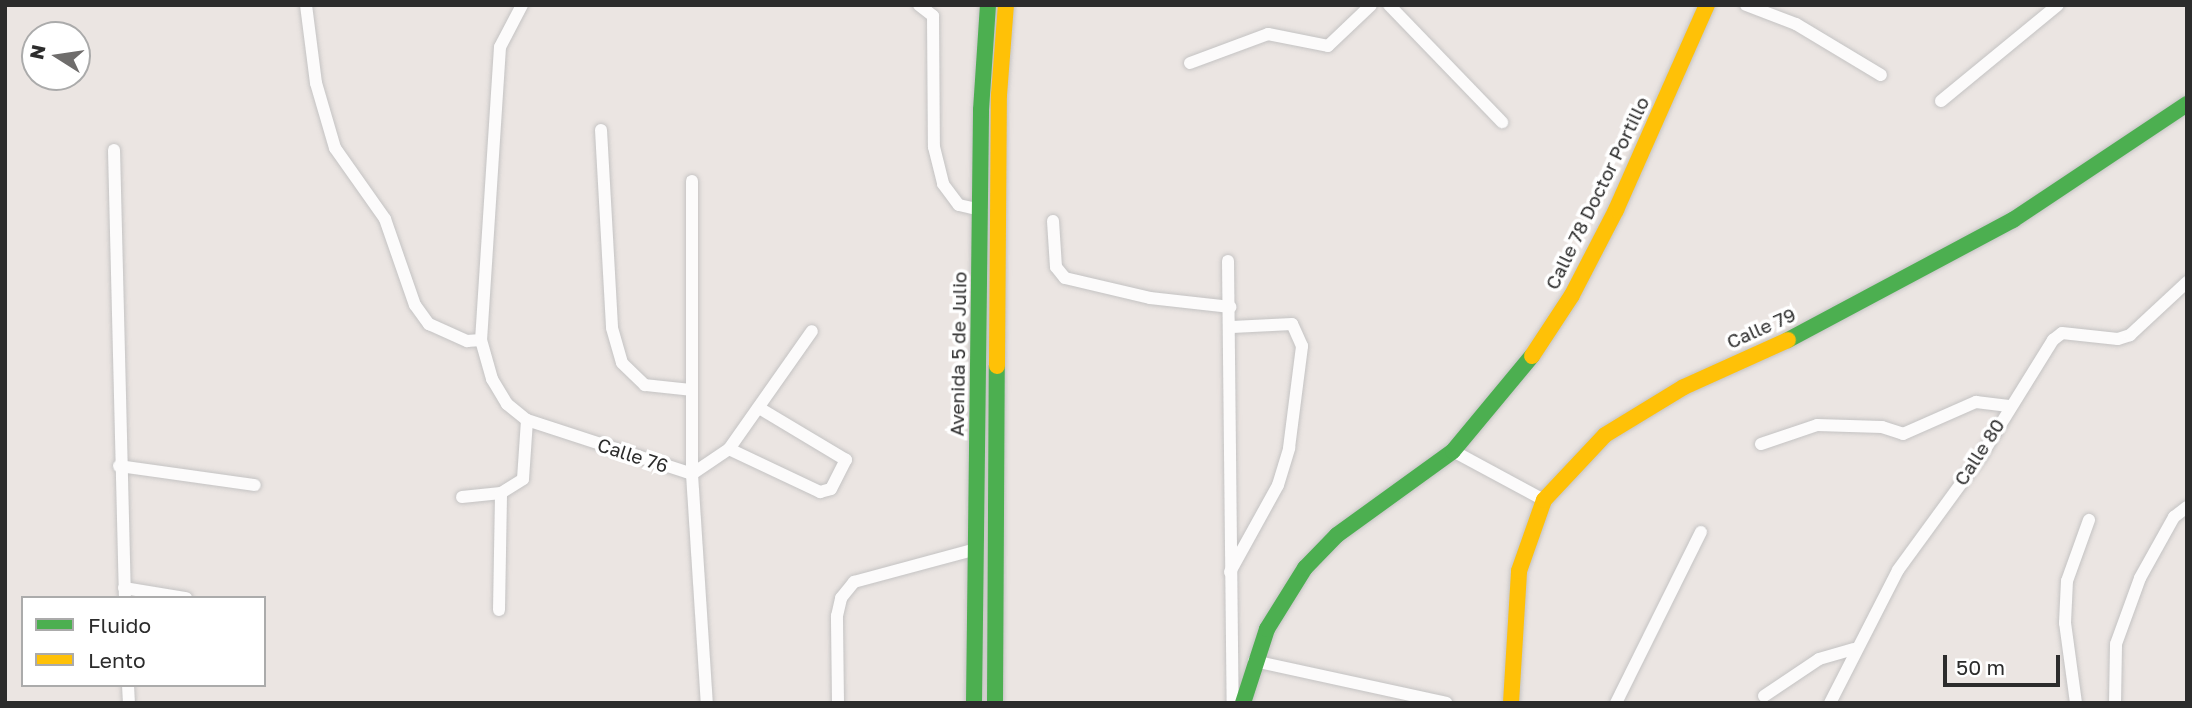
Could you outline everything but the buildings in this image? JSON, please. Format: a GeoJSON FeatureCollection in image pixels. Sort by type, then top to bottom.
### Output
{"type":"FeatureCollection","features":[{"type":"Feature","properties":{"kind":"street"},"geometry":{"type":"LineString","coordinates":[[306,5],[316,83],[335,148],[384,219],[415,305],[429,324],[467,341],[481,341]]}},
{"type":"Feature","properties":{"kind":"street","name":"Calle 76"},"geometry":{"type":"LineString","coordinates":[[522,5],[500,47],[497,66],[481,341],[492,379],[506,404],[527,420],[692,474],[707,703]]}},
{"type":"Feature","properties":{"kind":"street"},"geometry":{"type":"LineString","coordinates":[[919,5],[933,16],[934,147],[943,184],[959,205],[981,210]]}},
{"type":"Feature","properties":{"kind":"street","name":"Avenida 5 de Julio"},"geometry":{"type":"LineString","coordinates":[[974,703],[981,210],[988,5]]}},
{"type":"Feature","properties":{"kind":"street","name":"Avenida 5 de Julio"},"geometry":{"type":"LineString","coordinates":[[995,703],[999,95],[1006,5]]}},
{"type":"Feature","properties":{"kind":"street"},"geometry":{"type":"LineString","coordinates":[[1190,63],[1268,34],[1328,47],[1371,5]]}},
{"type":"Feature","properties":{"kind":"street"},"geometry":{"type":"LineString","coordinates":[[1390,5],[1502,122]]}},
{"type":"Feature","properties":{"kind":"street","name":"Calle 78 Doctor Portillo"},"geometry":{"type":"LineString","coordinates":[[1243,703],[1254,661],[1283,600],[1306,568],[1337,535],[1453,451],[1527,363],[1572,295],[1616,210],[1707,5]]}},
{"type":"Feature","properties":{"kind":"street"},"geometry":{"type":"LineString","coordinates":[[1746,5],[1796,24],[1881,75]]}},
{"type":"Feature","properties":{"kind":"street"},"geometry":{"type":"LineString","coordinates":[[1941,101],[2058,5]]}},
{"type":"Feature","properties":{"kind":"street","name":"Calle 79"},"geometry":{"type":"LineString","coordinates":[[1511,703],[1519,571],[1544,500],[1605,435],[1636,413],[1813,328],[2013,220],[2187,104]]}},
{"type":"Feature","properties":{"kind":"street"},"geometry":{"type":"LineString","coordinates":[[601,130],[612,328],[622,363],[645,385],[692,390]]}},
{"type":"Feature","properties":{"kind":"street"},"geometry":{"type":"LineString","coordinates":[[114,150],[119,466],[124,593],[161,596]]}},
{"type":"Feature","properties":{"kind":"street"},"geometry":{"type":"LineString","coordinates":[[692,181],[692,474]]}},
{"type":"Feature","properties":{"kind":"street"},"geometry":{"type":"LineString","coordinates":[[1053,221],[1056,267],[1065,278],[1150,298],[1230,307]]}},
{"type":"Feature","properties":{"kind":"street"},"geometry":{"type":"LineString","coordinates":[[1228,261],[1231,327],[1230,572],[1233,703]]}},
{"type":"Feature","properties":{"kind":"street","name":"Calle 80"},"geometry":{"type":"LineString","coordinates":[[1830,703],[1854,649],[1898,570],[1981,456],[2009,406],[2062,333],[2118,340],[2168,305],[2187,282]]}},
{"type":"Feature","properties":{"kind":"street"},"geometry":{"type":"LineString","coordinates":[[1230,572],[1278,485],[1289,448],[1302,346],[1292,324],[1231,327]]}},
{"type":"Feature","properties":{"kind":"street"},"geometry":{"type":"LineString","coordinates":[[692,474],[729,449],[812,331]]}},
{"type":"Feature","properties":{"kind":"street"},"geometry":{"type":"LineString","coordinates":[[1761,444],[1817,425],[1882,427],[1903,434],[1976,402],[2009,406]]}},
{"type":"Feature","properties":{"kind":"street"},"geometry":{"type":"LineString","coordinates":[[729,449],[820,492],[831,489],[846,460],[758,408]]}},
{"type":"Feature","properties":{"kind":"street"},"geometry":{"type":"LineString","coordinates":[[463,497],[501,493],[523,479],[527,420]]}},
{"type":"Feature","properties":{"kind":"street"},"geometry":{"type":"LineString","coordinates":[[1453,451],[1544,500]]}},
{"type":"Feature","properties":{"kind":"street"},"geometry":{"type":"LineString","coordinates":[[119,466],[255,485]]}},
{"type":"Feature","properties":{"kind":"street"},"geometry":{"type":"LineString","coordinates":[[499,610],[501,493]]}},
{"type":"Feature","properties":{"kind":"street"},"geometry":{"type":"LineString","coordinates":[[2115,703],[2116,644],[2140,578],[2174,517],[2187,507]]}},
{"type":"Feature","properties":{"kind":"street"},"geometry":{"type":"LineString","coordinates":[[2076,703],[2065,623],[2067,581],[2089,520]]}},
{"type":"Feature","properties":{"kind":"street"},"geometry":{"type":"LineString","coordinates":[[1616,703],[1701,532]]}},
{"type":"Feature","properties":{"kind":"street"},"geometry":{"type":"LineString","coordinates":[[838,703],[837,616],[841,598],[854,582],[976,549]]}},
{"type":"Feature","properties":{"kind":"street"},"geometry":{"type":"LineString","coordinates":[[1762,700],[1819,659],[1854,649]]}},
{"type":"Feature","properties":{"kind":"street"},"geometry":{"type":"LineString","coordinates":[[1254,661],[1446,703]]}},
{"type":"Feature","properties":{"kind":"street"},"geometry":{"type":"LineString","coordinates":[[1762,700],[1779,703]]}},
{"type":"Feature","properties":{"kind":"traffic: fast"},"geometry":{"type":"LineString","coordinates":[[974,703],[981,110],[988,5]]}},
{"type":"Feature","properties":{"kind":"traffic: fast"},"geometry":{"type":"LineString","coordinates":[[1788,340],[2013,220],[2187,104]]}},
{"type":"Feature","properties":{"kind":"traffic: fast"},"geometry":{"type":"LineString","coordinates":[[1243,703],[1267,629],[1305,568],[1337,535],[1453,451],[1532,356]]}},
{"type":"Feature","properties":{"kind":"traffic: fast"},"geometry":{"type":"LineString","coordinates":[[995,703],[997,366]]}},
{"type":"Feature","properties":{"kind":"traffic: slow"},"geometry":{"type":"LineString","coordinates":[[997,366],[999,95],[1006,5]]}},
{"type":"Feature","properties":{"kind":"traffic: slow"},"geometry":{"type":"LineString","coordinates":[[1532,356],[1572,295],[1616,210],[1707,5]]}},
{"type":"Feature","properties":{"kind":"traffic: slow"},"geometry":{"type":"LineString","coordinates":[[1511,703],[1519,571],[1544,500],[1605,435],[1684,387],[1788,340]]}}]}
